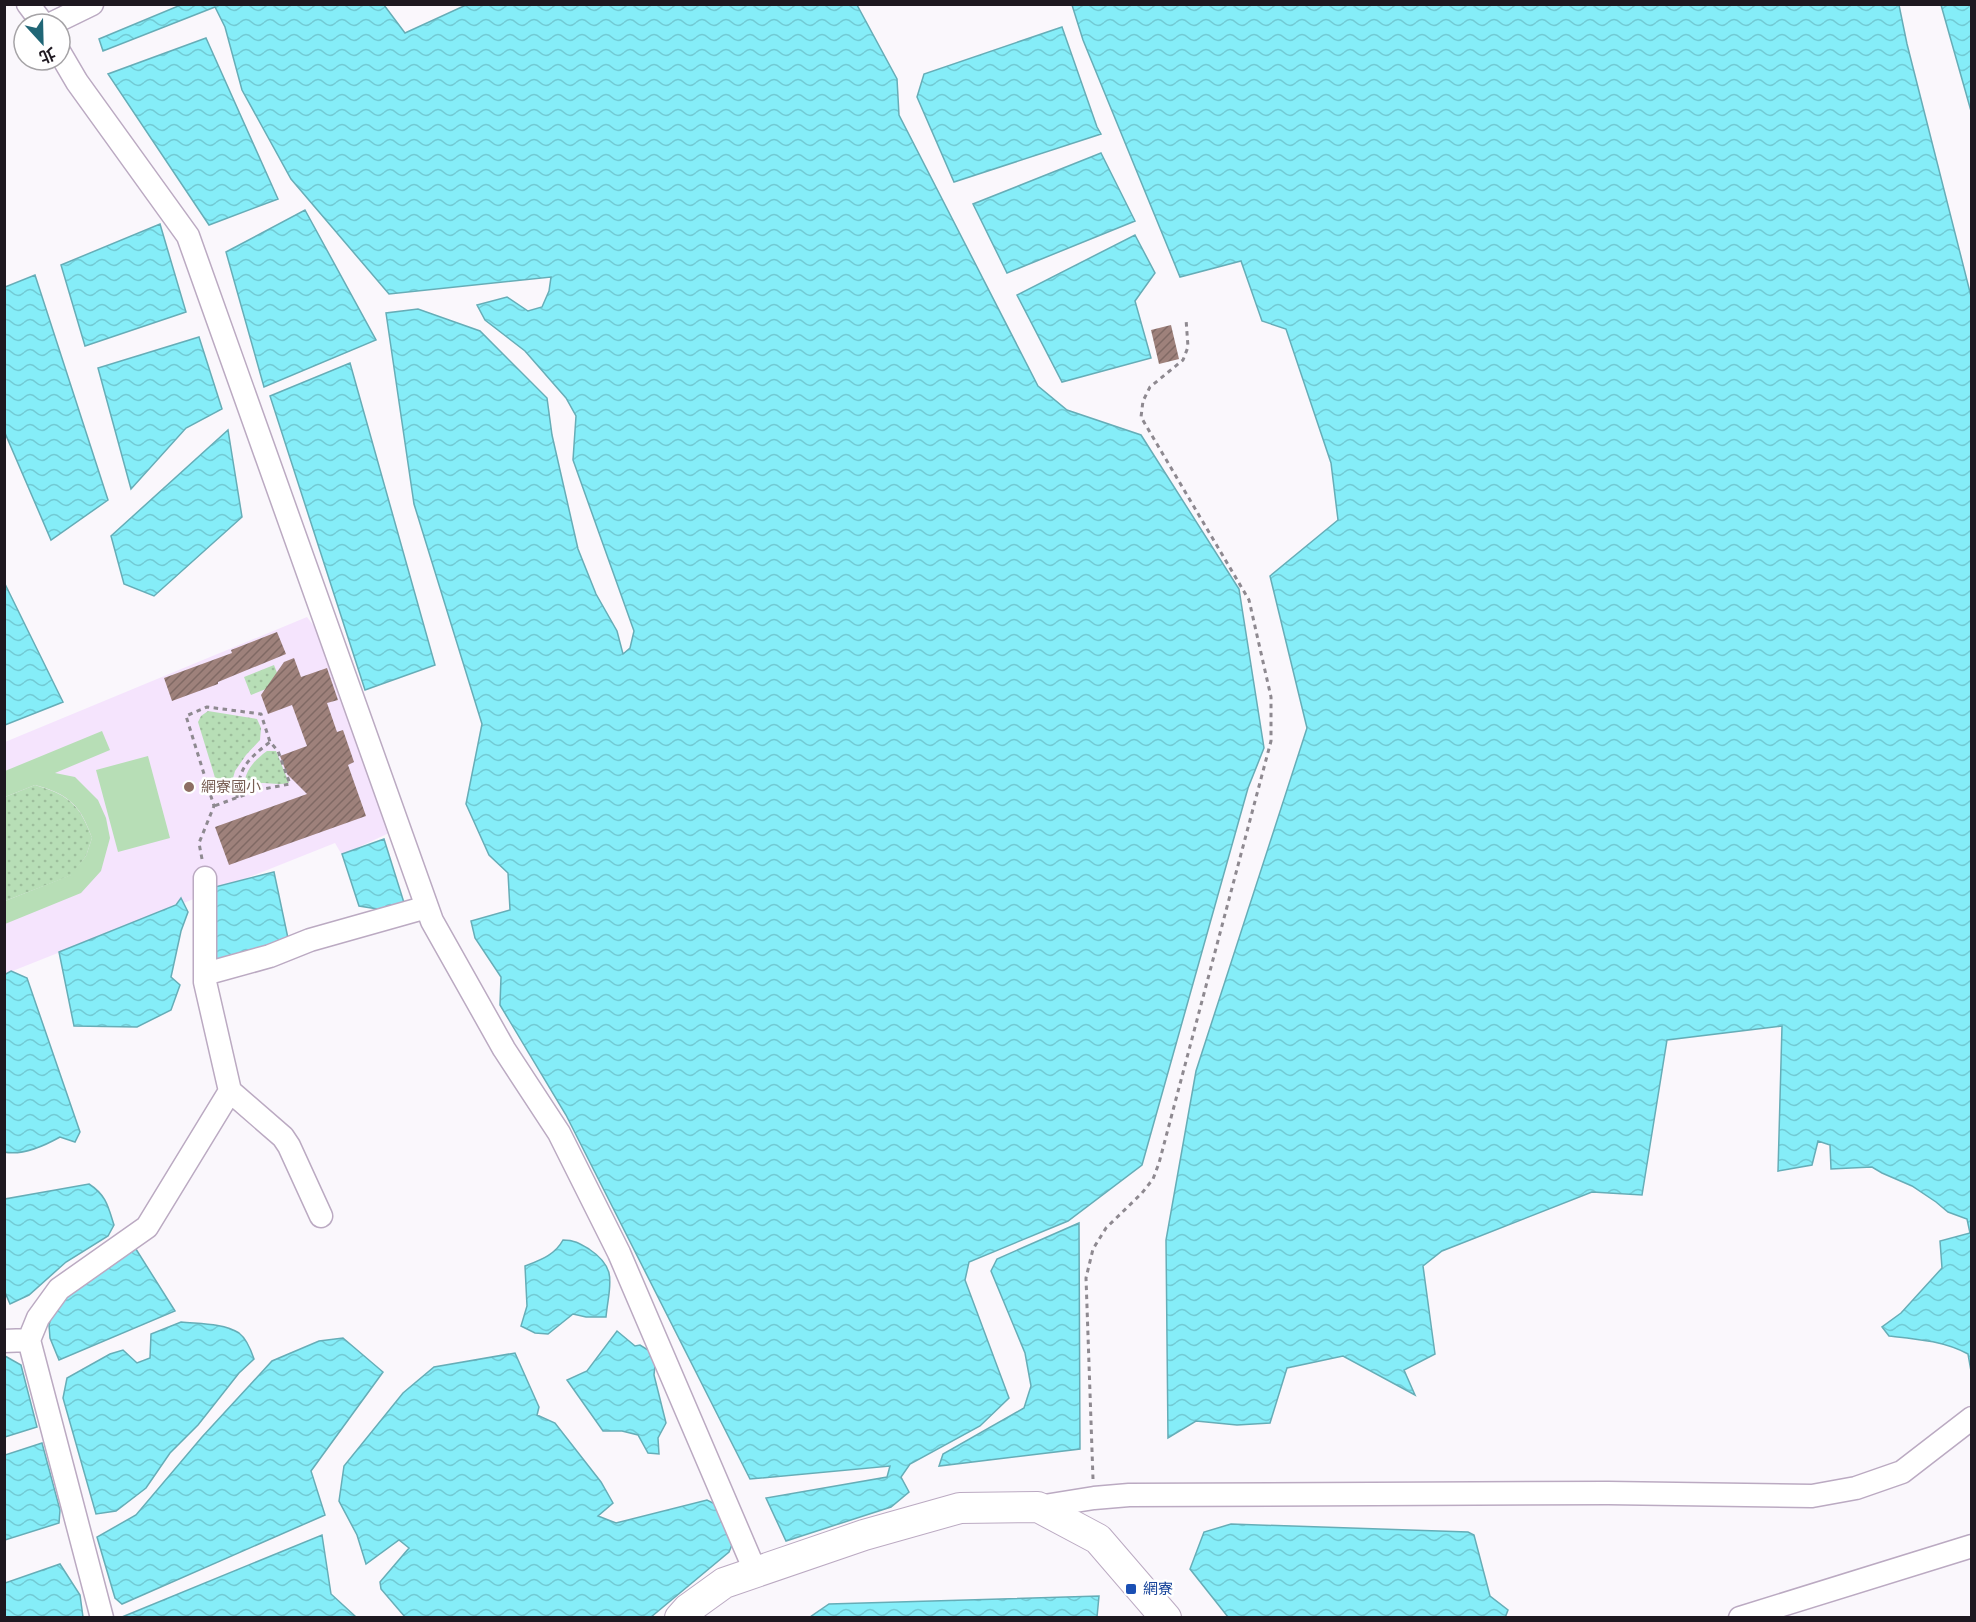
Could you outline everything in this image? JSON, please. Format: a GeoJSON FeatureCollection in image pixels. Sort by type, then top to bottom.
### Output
{"type":"FeatureCollection","features":[{"type":"Feature","properties":{"kind":"main road"},"geometry":{"type":"LineString","coordinates":[[680,1617],[724,1583],[864,1535],[960,1508],[1038,1508],[1098,1539],[1166,1617]]}},
{"type":"Feature","properties":{"kind":"street"},"geometry":{"type":"LineString","coordinates":[[72,14],[92,4]]}},
{"type":"Feature","properties":{"kind":"street"},"geometry":{"type":"LineString","coordinates":[[71,72],[188,236],[432,921],[504,1049],[558,1133],[619,1253],[756,1573]]}},
{"type":"Feature","properties":{"kind":"street"},"geometry":{"type":"LineString","coordinates":[[205,878],[205,982],[230,1091],[283,1137],[290,1146],[321,1216]]}},
{"type":"Feature","properties":{"kind":"street"},"geometry":{"type":"LineString","coordinates":[[205,974],[270,956],[310,940],[427,907]]}},
{"type":"Feature","properties":{"kind":"street"},"geometry":{"type":"LineString","coordinates":[[102,1617],[29,1340],[38,1318],[59,1289],[147,1227],[230,1091]]}},
{"type":"Feature","properties":{"kind":"street"},"geometry":{"type":"LineString","coordinates":[[4,1341],[29,1340]]}},
{"type":"Feature","properties":{"kind":"street"},"geometry":{"type":"LineString","coordinates":[[1038,1508],[1094,1498],[1129,1495],[1596,1493],[1812,1496],[1856,1488],[1902,1472],[1971,1418]]}},
{"type":"Feature","properties":{"kind":"street"},"geometry":{"type":"LineString","coordinates":[[1740,1617],[1971,1546]]}},
{"type":"Feature","properties":{"kind":"path"},"geometry":{"type":"LineString","coordinates":[[1094,1498],[1086,1278],[1090,1259],[1093,1249],[1106,1228],[1153,1179],[1159,1163],[1271,741],[1271,697],[1249,600],[1142,417],[1143,401],[1150,387],[1183,360],[1188,347],[1186,320]]}},
{"type":"Feature","properties":{"kind":"path"},"geometry":{"type":"LineString","coordinates":[[205,878],[199,843],[214,806],[186,716],[207,707],[261,714],[270,742],[278,751],[290,784],[258,790],[214,806]]}},
{"type":"Feature","properties":{"kind":"path"},"geometry":{"type":"LineString","coordinates":[[237,798],[237,781],[241,772],[250,758],[270,742]]}},
{"type":"Feature","properties":{"kind":"shaded area","name":"網寮國小"},"geometry":{"type":"Polygon","coordinates":[[[307,617],[324,639],[389,833],[342,855],[335,843],[5,974],[5,742],[307,617]]]}},
{"type":"Feature","properties":{"kind":"green space"},"geometry":{"type":"Polygon","coordinates":[[[274,665],[281,683],[251,695],[244,677],[274,665]]]}},
{"type":"Feature","properties":{"kind":"green space"},"geometry":{"type":"Polygon","coordinates":[[[208,711],[257,719],[261,728],[260,740],[235,771],[229,792],[220,794],[198,722],[201,716],[208,711]]]}},
{"type":"Feature","properties":{"kind":"green space"},"geometry":{"type":"Polygon","coordinates":[[[102,731],[110,750],[55,773],[75,777],[98,800],[106,818],[110,838],[101,871],[81,893],[5,924],[5,901],[71,875],[86,856],[92,838],[78,810],[65,797],[57,793],[35,785],[5,797],[5,771],[102,731]]]}},
{"type":"Feature","properties":{"kind":"green space"},"geometry":{"type":"Polygon","coordinates":[[[267,751],[276,751],[289,783],[261,783],[243,792],[250,768],[267,751]]]}},
{"type":"Feature","properties":{"kind":"green space"},"geometry":{"type":"Polygon","coordinates":[[[148,756],[170,838],[118,852],[96,770],[148,756]]]}},
{"type":"Feature","properties":{"kind":"green space"},"geometry":{"type":"Polygon","coordinates":[[[35,785],[57,793],[72,803],[83,817],[92,838],[86,856],[72,875],[5,901],[5,797],[35,785]]]}},
{"type":"Feature","properties":{"kind":"water"},"geometry":{"type":"Polygon","coordinates":[[[183,4],[384,5],[405,33],[466,5],[857,5],[897,79],[899,115],[1038,386],[1067,410],[1141,435],[1239,589],[1264,748],[1248,788],[1142,1165],[1068,1221],[969,1262],[965,1280],[1009,1398],[980,1426],[910,1464],[901,1477],[909,1492],[891,1507],[786,1541],[766,1498],[887,1477],[890,1466],[750,1479],[566,1115],[500,1005],[501,977],[475,938],[471,921],[510,910],[508,873],[489,855],[466,804],[482,724],[414,504],[386,313],[418,309],[480,331],[547,398],[552,435],[578,549],[596,594],[617,631],[623,654],[630,648],[634,631],[573,460],[576,416],[566,398],[525,351],[485,320],[477,305],[507,297],[528,311],[542,307],[549,291],[551,277],[389,294],[291,179],[242,90],[225,27],[215,7],[103,51],[99,39],[183,4]]]}},
{"type":"Feature","properties":{"kind":"water"},"geometry":{"type":"Polygon","coordinates":[[[1072,5],[1899,5],[1971,296],[1971,1371],[1968,1354],[1940,1343],[1889,1336],[1882,1327],[1901,1313],[1942,1268],[1940,1241],[1970,1233],[1967,1219],[1948,1212],[1912,1186],[1872,1167],[1831,1169],[1830,1145],[1818,1141],[1812,1165],[1778,1171],[1782,1026],[1667,1040],[1642,1195],[1592,1192],[1442,1251],[1423,1266],[1435,1354],[1404,1370],[1415,1395],[1343,1356],[1287,1368],[1270,1423],[1237,1425],[1196,1421],[1168,1438],[1166,1240],[1196,1071],[1307,728],[1270,576],[1338,520],[1331,463],[1286,329],[1262,321],[1241,261],[1180,277],[1083,40],[1072,5]]]}},
{"type":"Feature","properties":{"kind":"water"},"geometry":{"type":"Polygon","coordinates":[[[1941,5],[1971,5],[1971,111],[1941,5]]]}},
{"type":"Feature","properties":{"kind":"water"},"geometry":{"type":"Polygon","coordinates":[[[1062,27],[1101,134],[954,182],[917,97],[924,74],[1062,27]]]}},
{"type":"Feature","properties":{"kind":"water"},"geometry":{"type":"Polygon","coordinates":[[[206,38],[278,199],[209,225],[108,74],[206,38]]]}},
{"type":"Feature","properties":{"kind":"water"},"geometry":{"type":"Polygon","coordinates":[[[1101,153],[1135,221],[1007,273],[973,204],[1101,153]]]}},
{"type":"Feature","properties":{"kind":"water"},"geometry":{"type":"Polygon","coordinates":[[[305,210],[376,340],[264,387],[226,252],[305,210]]]}},
{"type":"Feature","properties":{"kind":"water"},"geometry":{"type":"Polygon","coordinates":[[[160,224],[186,312],[85,346],[61,265],[160,224]]]}},
{"type":"Feature","properties":{"kind":"water"},"geometry":{"type":"Polygon","coordinates":[[[1135,235],[1155,273],[1135,301],[1151,358],[1062,382],[1017,295],[1135,235]]]}},
{"type":"Feature","properties":{"kind":"water"},"geometry":{"type":"Polygon","coordinates":[[[35,275],[108,500],[51,540],[5,433],[5,287],[35,275]]]}},
{"type":"Feature","properties":{"kind":"water"},"geometry":{"type":"Polygon","coordinates":[[[199,337],[222,409],[186,428],[131,489],[98,368],[199,337]]]}},
{"type":"Feature","properties":{"kind":"water"},"geometry":{"type":"Polygon","coordinates":[[[350,363],[435,665],[365,690],[270,396],[350,363]]]}},
{"type":"Feature","properties":{"kind":"water"},"geometry":{"type":"Polygon","coordinates":[[[228,430],[242,517],[154,596],[124,584],[111,536],[228,430]]]}},
{"type":"Feature","properties":{"kind":"water"},"geometry":{"type":"Polygon","coordinates":[[[5,584],[63,702],[4,725],[5,584]]]}},
{"type":"Feature","properties":{"kind":"water"},"geometry":{"type":"Polygon","coordinates":[[[384,839],[405,906],[384,910],[359,906],[342,854],[384,839]]]}},
{"type":"Feature","properties":{"kind":"water"},"geometry":{"type":"Polygon","coordinates":[[[274,872],[289,943],[211,964],[211,888],[274,872]]]}},
{"type":"Feature","properties":{"kind":"water"},"geometry":{"type":"Polygon","coordinates":[[[181,898],[188,912],[181,931],[171,977],[180,985],[171,1010],[137,1027],[74,1026],[59,952],[176,905],[181,898]]]}},
{"type":"Feature","properties":{"kind":"water"},"geometry":{"type":"Polygon","coordinates":[[[11,971],[27,978],[80,1132],[75,1142],[60,1137],[40,1147],[19,1153],[4,1152],[4,975],[11,971]]]}},
{"type":"Feature","properties":{"kind":"water"},"geometry":{"type":"Polygon","coordinates":[[[89,1184],[99,1192],[108,1207],[114,1225],[108,1236],[66,1262],[29,1295],[10,1304],[4,1290],[5,1199],[89,1184]]]}},
{"type":"Feature","properties":{"kind":"water"},"geometry":{"type":"Polygon","coordinates":[[[1079,1223],[1080,1449],[939,1466],[943,1454],[1024,1408],[1031,1386],[1025,1353],[991,1271],[997,1259],[1079,1223]]]}},
{"type":"Feature","properties":{"kind":"water"},"geometry":{"type":"Polygon","coordinates":[[[563,1240],[573,1241],[589,1249],[605,1264],[610,1278],[606,1317],[586,1317],[573,1314],[548,1334],[535,1333],[521,1326],[527,1306],[525,1266],[551,1253],[563,1240]]]}},
{"type":"Feature","properties":{"kind":"water"},"geometry":{"type":"Polygon","coordinates":[[[134,1246],[175,1311],[59,1360],[50,1338],[49,1325],[54,1307],[134,1246]]]}},
{"type":"Feature","properties":{"kind":"water"},"geometry":{"type":"Polygon","coordinates":[[[181,1322],[226,1327],[239,1333],[250,1348],[254,1359],[239,1373],[198,1425],[170,1453],[146,1488],[116,1511],[96,1514],[63,1398],[67,1378],[110,1354],[123,1350],[137,1363],[150,1358],[151,1334],[181,1322]]]}},
{"type":"Feature","properties":{"kind":"water"},"geometry":{"type":"Polygon","coordinates":[[[617,1331],[635,1346],[640,1345],[656,1355],[654,1375],[666,1423],[658,1438],[659,1454],[648,1453],[638,1435],[622,1431],[603,1431],[567,1380],[587,1371],[617,1331]]]}},
{"type":"Feature","properties":{"kind":"water"},"geometry":{"type":"Polygon","coordinates":[[[343,1338],[383,1372],[311,1471],[325,1515],[122,1604],[115,1598],[97,1537],[136,1515],[202,1437],[272,1361],[319,1341],[343,1338]]]}},
{"type":"Feature","properties":{"kind":"water"},"geometry":{"type":"Polygon","coordinates":[[[515,1353],[539,1407],[537,1415],[555,1423],[601,1482],[613,1503],[598,1516],[616,1523],[707,1500],[723,1508],[736,1535],[729,1552],[651,1617],[405,1617],[381,1589],[380,1582],[409,1548],[399,1540],[366,1564],[357,1535],[339,1501],[344,1466],[403,1393],[434,1367],[515,1353]]]}},
{"type":"Feature","properties":{"kind":"water"},"geometry":{"type":"Polygon","coordinates":[[[5,1356],[21,1365],[37,1427],[5,1437],[5,1356]]]}},
{"type":"Feature","properties":{"kind":"water"},"geometry":{"type":"Polygon","coordinates":[[[42,1443],[60,1510],[59,1523],[5,1540],[5,1455],[42,1443]]]}},
{"type":"Feature","properties":{"kind":"water"},"geometry":{"type":"Polygon","coordinates":[[[1231,1524],[1468,1532],[1474,1535],[1490,1596],[1508,1610],[1505,1618],[1228,1617],[1190,1569],[1204,1532],[1231,1524]]]}},
{"type":"Feature","properties":{"kind":"water"},"geometry":{"type":"Polygon","coordinates":[[[322,1535],[331,1594],[356,1617],[122,1617],[322,1535]]]}},
{"type":"Feature","properties":{"kind":"water"},"geometry":{"type":"Polygon","coordinates":[[[60,1564],[80,1595],[83,1617],[5,1617],[5,1583],[60,1564]]]}},
{"type":"Feature","properties":{"kind":"water"},"geometry":{"type":"Polygon","coordinates":[[[1099,1596],[1097,1617],[810,1617],[829,1604],[1099,1596]]]}},
{"type":"Feature","properties":{"kind":"building"},"geometry":{"type":"Polygon","coordinates":[[[1171,325],[1179,359],[1159,364],[1151,330],[1171,325]]]}},
{"type":"Feature","properties":{"kind":"building"},"geometry":{"type":"Polygon","coordinates":[[[277,632],[286,654],[218,682],[218,684],[172,701],[164,678],[232,653],[231,650],[277,632]]]}},
{"type":"Feature","properties":{"kind":"building"},"geometry":{"type":"Polygon","coordinates":[[[294,658],[301,677],[327,668],[338,700],[327,703],[337,732],[343,730],[354,762],[348,765],[366,816],[229,865],[215,827],[307,794],[287,774],[280,756],[307,746],[292,705],[268,714],[261,695],[284,662],[294,658]]]}},
{"type":"Feature","properties":{"kind":"place","name":"網寮國小"},"geometry":{"type":"Point","coordinates":[189,787]}},
{"type":"Feature","properties":{"kind":"place","name":"網寮"},"geometry":{"type":"Point","coordinates":[1131,1589]}}]}
